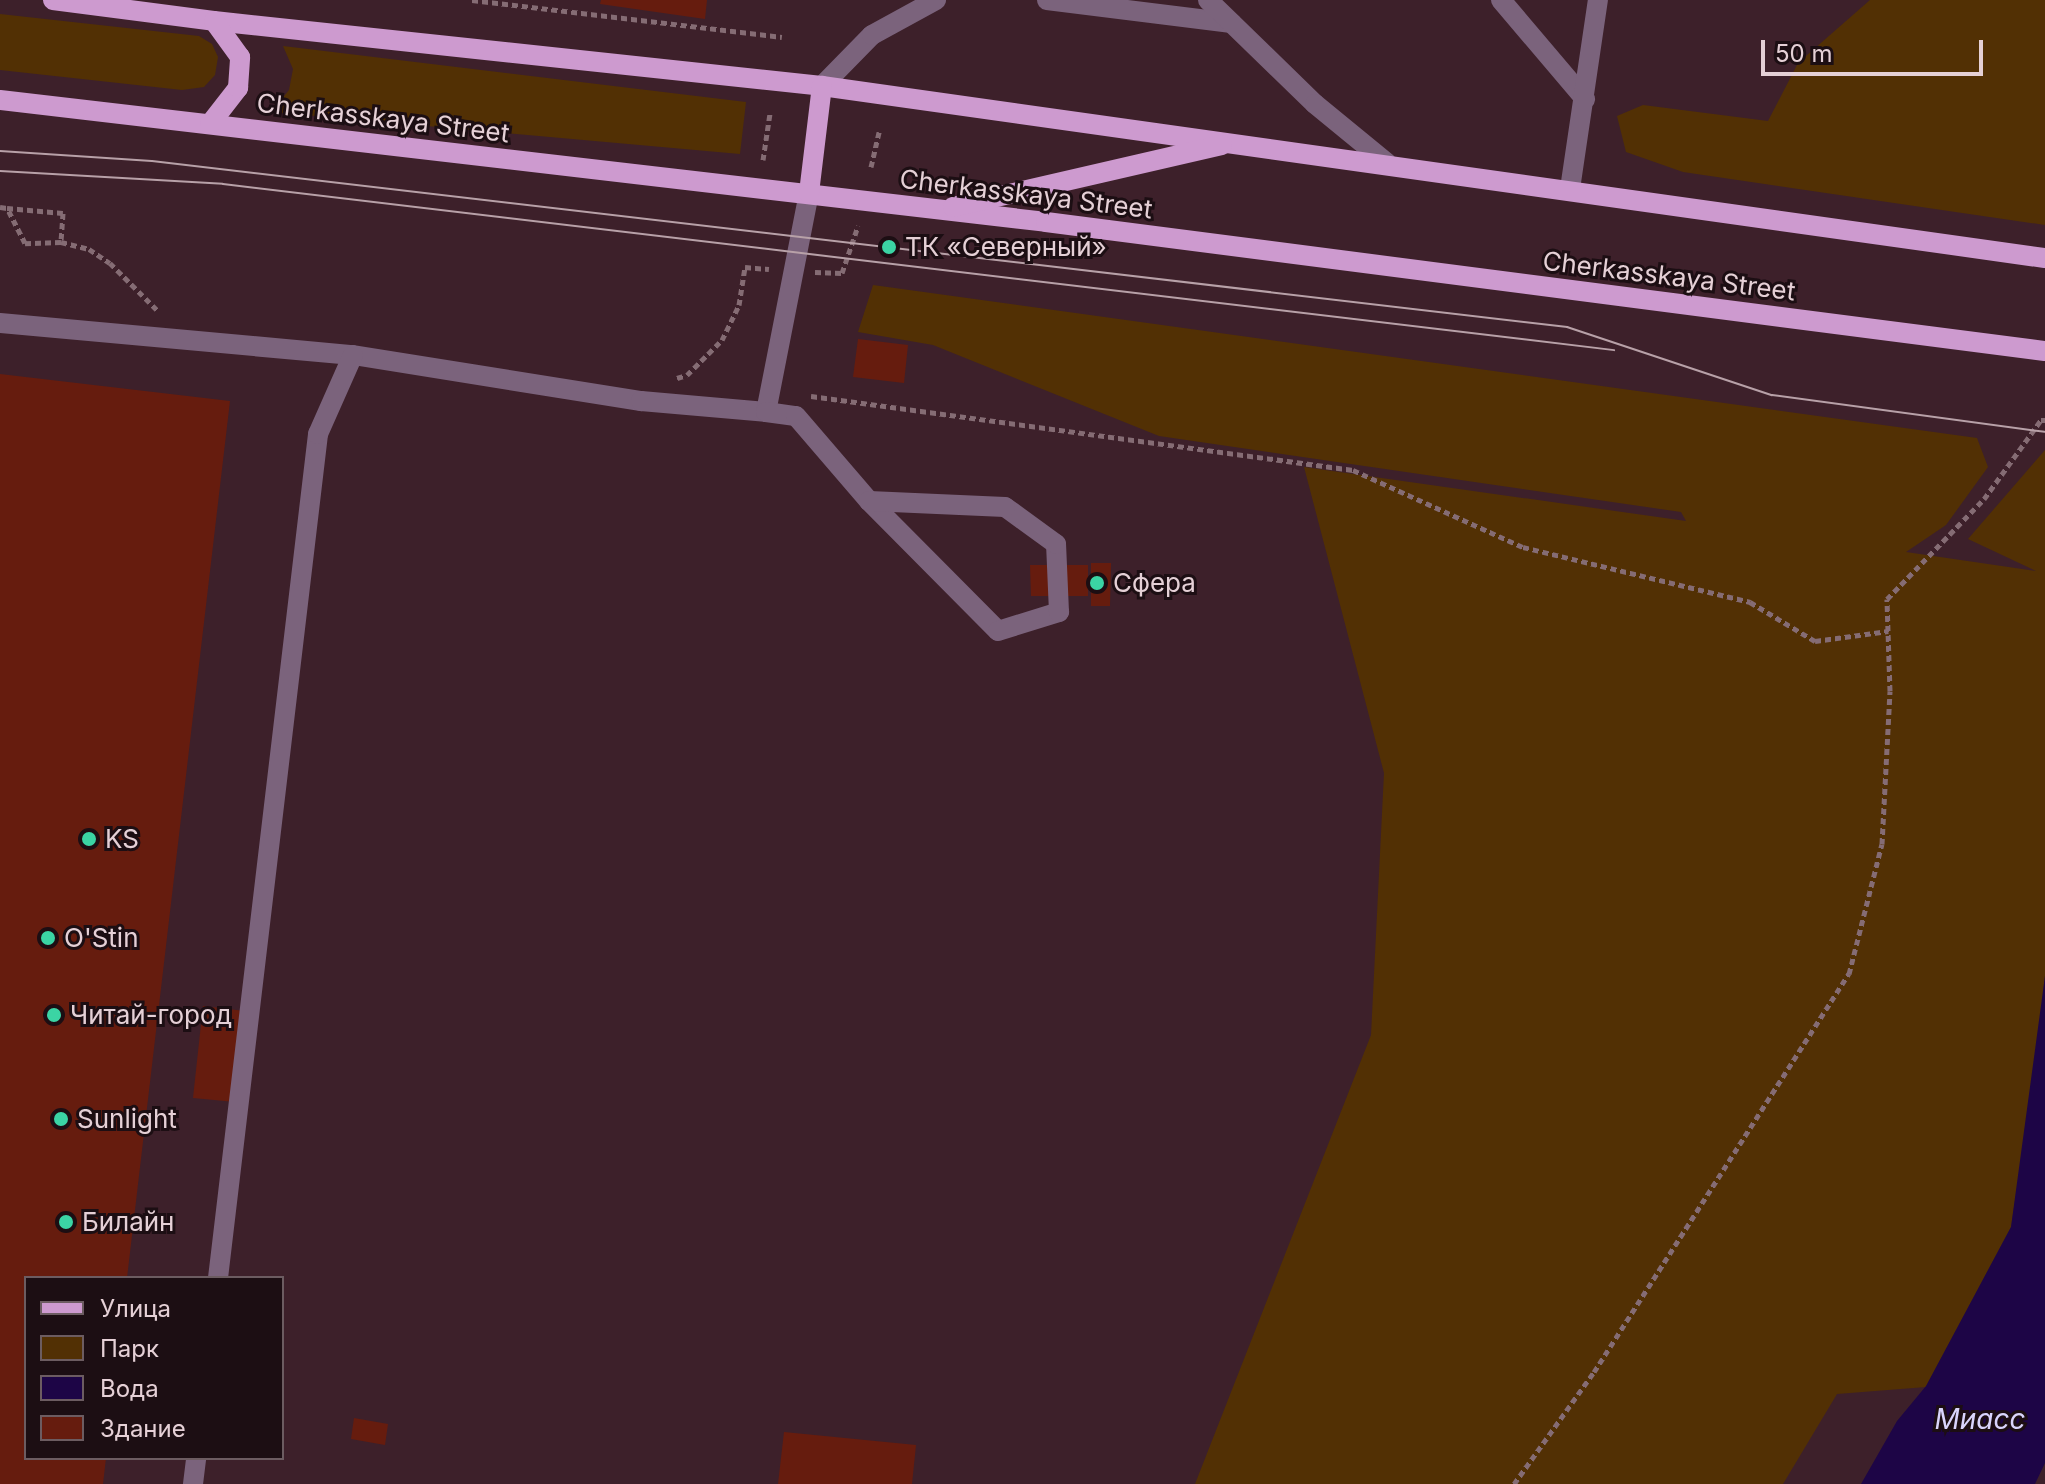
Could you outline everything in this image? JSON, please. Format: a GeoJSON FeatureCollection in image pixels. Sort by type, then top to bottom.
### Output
{"type":"FeatureCollection","features":[{"type":"Feature","properties":{"kind":"main road"},"geometry":{"type":"LineString","coordinates":[[53,0],[214,21],[822,86],[1387,163],[2045,258]]}},
{"type":"Feature","properties":{"kind":"main road"},"geometry":{"type":"LineString","coordinates":[[210,124],[238,88],[240,57],[214,21]]}},
{"type":"Feature","properties":{"kind":"main road"},"geometry":{"type":"LineString","coordinates":[[809,193],[822,86]]}},
{"type":"Feature","properties":{"kind":"main road","name":"Cherkasskaya Street"},"geometry":{"type":"LineString","coordinates":[[0,100],[809,193],[2045,351]]}},
{"type":"Feature","properties":{"kind":"main road"},"geometry":{"type":"LineString","coordinates":[[937,211],[1235,142]]}},
{"type":"Feature","properties":{"kind":"lane"},"geometry":{"type":"LineString","coordinates":[[822,86],[872,35],[936,0]]}},
{"type":"Feature","properties":{"kind":"lane"},"geometry":{"type":"LineString","coordinates":[[1047,0],[1232,23]]}},
{"type":"Feature","properties":{"kind":"lane"},"geometry":{"type":"LineString","coordinates":[[1208,0],[1315,104],[1387,163]]}},
{"type":"Feature","properties":{"kind":"lane"},"geometry":{"type":"LineString","coordinates":[[1501,0],[1585,99]]}},
{"type":"Feature","properties":{"kind":"lane"},"geometry":{"type":"LineString","coordinates":[[1570,189],[1598,0]]}},
{"type":"Feature","properties":{"kind":"lane"},"geometry":{"type":"LineString","coordinates":[[766,412],[809,193]]}},
{"type":"Feature","properties":{"kind":"lane"},"geometry":{"type":"LineString","coordinates":[[0,323],[353,355],[641,401],[796,416],[869,501],[998,631],[1059,612],[1056,544],[1005,507],[869,501]]}},
{"type":"Feature","properties":{"kind":"lane"},"geometry":{"type":"LineString","coordinates":[[218,1276],[318,434],[353,355]]}},
{"type":"Feature","properties":{"kind":"lane"},"geometry":{"type":"LineString","coordinates":[[193,1484],[196,1460]]}},
{"type":"Feature","properties":{"kind":"path"},"geometry":{"type":"LineString","coordinates":[[472,0],[782,37]]}},
{"type":"Feature","properties":{"kind":"path"},"geometry":{"type":"LineString","coordinates":[[763,160],[770,113]]}},
{"type":"Feature","properties":{"kind":"path"},"geometry":{"type":"LineString","coordinates":[[871,167],[879,132]]}},
{"type":"Feature","properties":{"kind":"path"},"geometry":{"type":"LineString","coordinates":[[3,207],[63,213],[61,242]]}},
{"type":"Feature","properties":{"kind":"path"},"geometry":{"type":"LineString","coordinates":[[3,207],[25,243],[61,242],[89,249],[110,263],[148,305],[160,312]]}},
{"type":"Feature","properties":{"kind":"path"},"geometry":{"type":"LineString","coordinates":[[674,378],[687,375],[722,340],[739,305],[745,267]]}},
{"type":"Feature","properties":{"kind":"path"},"geometry":{"type":"LineString","coordinates":[[770,390],[1353,470],[1523,547],[1750,602],[1815,641],[1888,631]]}},
{"type":"Feature","properties":{"kind":"path"},"geometry":{"type":"LineString","coordinates":[[1514,1484],[1594,1372],[1849,974],[1882,844],[1890,691],[1887,599],[1984,499],[2043,420]]}},
{"type":"Feature","properties":{"kind":"green space"},"geometry":{"type":"Polygon","coordinates":[[[1870,0],[2045,0],[2045,225],[1683,172],[1626,152],[1617,116],[1643,105],[1768,121],[1798,63],[1870,0]]]}},
{"type":"Feature","properties":{"kind":"green space"},"geometry":{"type":"Polygon","coordinates":[[[0,14],[199,36],[212,44],[218,57],[215,75],[204,87],[182,90],[0,70],[0,14]]]}},
{"type":"Feature","properties":{"kind":"green space"},"geometry":{"type":"Polygon","coordinates":[[[283,46],[746,102],[740,154],[271,112],[289,90],[293,69],[283,46]]]}},
{"type":"Feature","properties":{"kind":"green space"},"geometry":{"type":"Polygon","coordinates":[[[873,285],[1977,438],[1988,467],[1946,525],[1906,552],[2036,571],[1968,539],[2045,450],[2045,976],[2035,1070],[2011,1227],[1926,1387],[1837,1394],[1783,1484],[1195,1484],[1371,1035],[1384,773],[1304,467],[1686,521],[1681,512],[1159,436],[933,345],[858,332],[873,285]]]}},
{"type":"Feature","properties":{"kind":"water","name":"Миасс"},"geometry":{"type":"Polygon","coordinates":[[[2045,976],[2045,1463],[2035,1484],[1861,1484],[1897,1421],[1926,1386],[2011,1227],[2045,976]]]}},
{"type":"Feature","properties":{"kind":"building"},"geometry":{"type":"Polygon","coordinates":[[[601,0],[707,0],[705,19],[600,4],[601,0]]]}},
{"type":"Feature","properties":{"kind":"building"},"geometry":{"type":"Polygon","coordinates":[[[858,339],[908,345],[904,383],[853,377],[858,339]]]}},
{"type":"Feature","properties":{"kind":"building","name":"KS"},"geometry":{"type":"Polygon","coordinates":[[[0,374],[230,401],[127,1276],[24,1276],[24,1460],[106,1460],[103,1484],[0,1484],[0,374]]]}},
{"type":"Feature","properties":{"kind":"building"},"geometry":{"type":"Polygon","coordinates":[[[1091,563],[1111,563],[1110,606],[1091,606],[1091,563]]]}},
{"type":"Feature","properties":{"kind":"building"},"geometry":{"type":"Polygon","coordinates":[[[1030,565],[1088,565],[1088,596],[1031,596],[1030,565]]]}},
{"type":"Feature","properties":{"kind":"building"},"geometry":{"type":"Polygon","coordinates":[[[203,1006],[245,1011],[235,1102],[193,1098],[203,1006]]]}},
{"type":"Feature","properties":{"kind":"building"},"geometry":{"type":"Polygon","coordinates":[[[354,1418],[388,1424],[385,1445],[351,1439],[354,1418]]]}},
{"type":"Feature","properties":{"kind":"building"},"geometry":{"type":"Polygon","coordinates":[[[784,1432],[916,1445],[912,1484],[778,1484],[784,1432]]]}},
{"type":"Feature","properties":{"kind":"tram line"},"geometry":{"type":"LineString","coordinates":[[0,151],[152,161],[1567,327],[1772,395],[2045,432]]}},
{"type":"Feature","properties":{"kind":"tram line"},"geometry":{"type":"LineString","coordinates":[[0,171],[223,184],[1614,350]]}},
{"type":"Feature","properties":{"kind":"place","name":"ТК «Северный»"},"geometry":{"type":"Point","coordinates":[889,247]}},
{"type":"Feature","properties":{"kind":"place","name":"Сфера"},"geometry":{"type":"Point","coordinates":[1097,583]}},
{"type":"Feature","properties":{"kind":"place","name":"KS"},"geometry":{"type":"Point","coordinates":[89,839]}},
{"type":"Feature","properties":{"kind":"place","name":"O'Stin"},"geometry":{"type":"Point","coordinates":[48,938]}},
{"type":"Feature","properties":{"kind":"place","name":"Читай-город"},"geometry":{"type":"Point","coordinates":[54,1015]}},
{"type":"Feature","properties":{"kind":"place","name":"Sunlight"},"geometry":{"type":"Point","coordinates":[61,1119]}},
{"type":"Feature","properties":{"kind":"place","name":"Билайн"},"geometry":{"type":"Point","coordinates":[66,1222]}}]}
